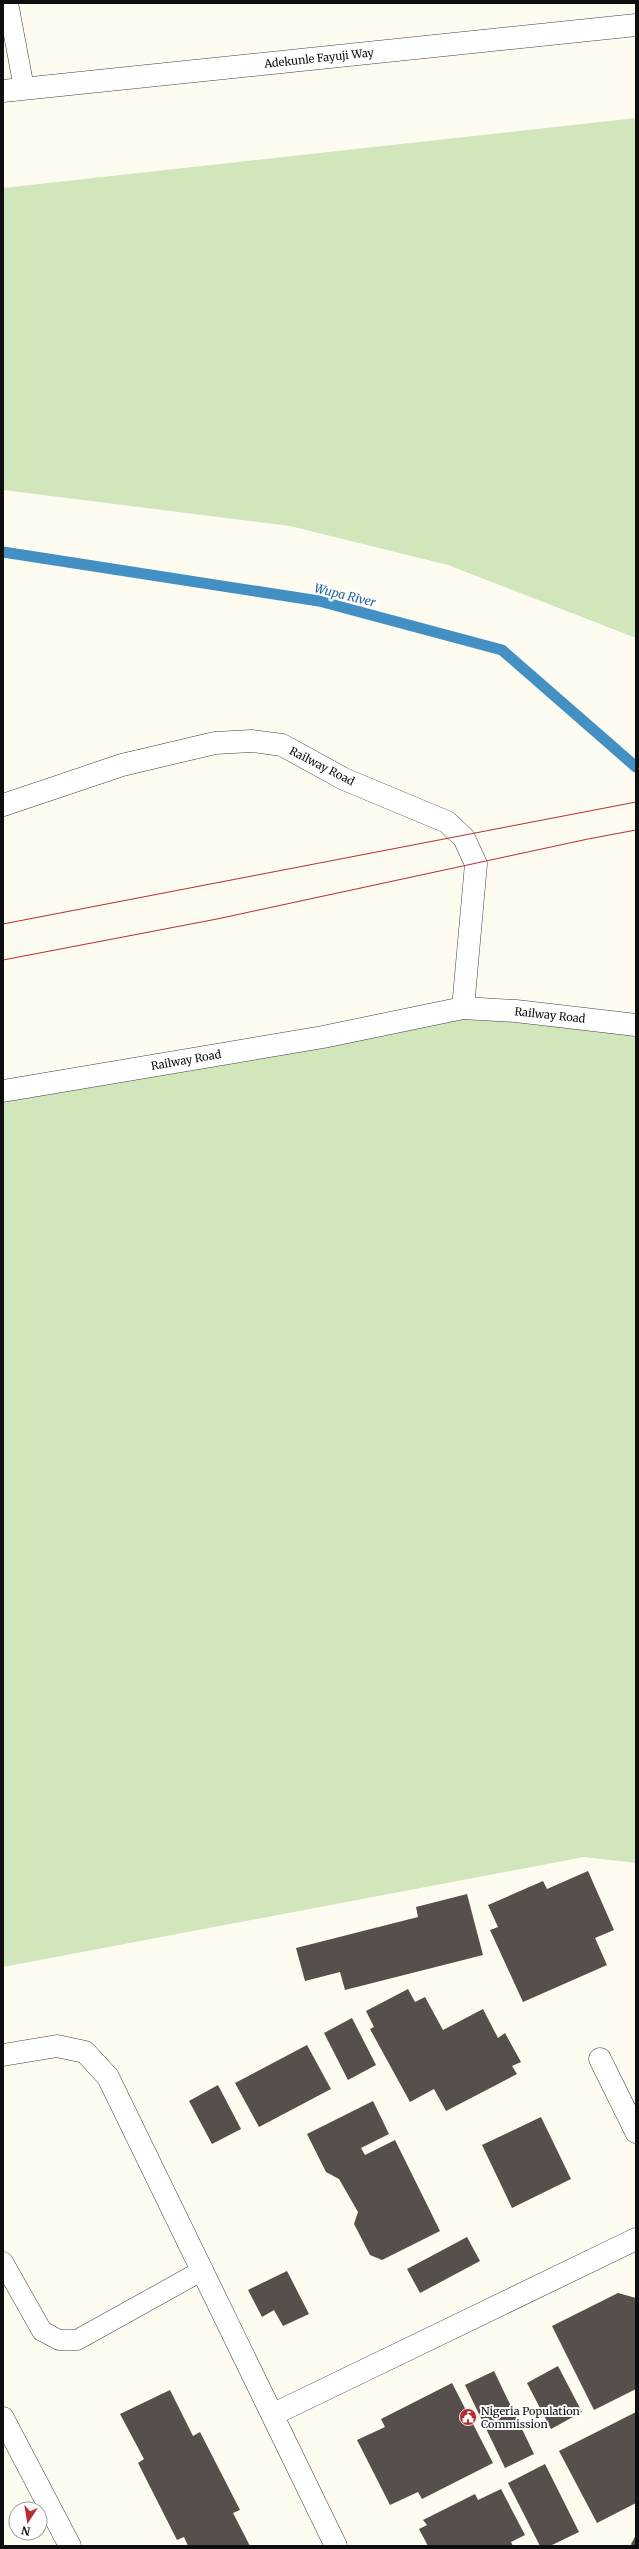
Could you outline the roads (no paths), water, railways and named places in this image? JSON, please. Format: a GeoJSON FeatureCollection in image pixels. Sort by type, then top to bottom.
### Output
{"type":"FeatureCollection","features":[{"type":"Feature","properties":{"kind":"street","name":"Adekunle Fayuji Way"},"geometry":{"type":"LineString","coordinates":[[3,91],[636,25]]}},
{"type":"Feature","properties":{"kind":"street","name":"Railway Road"},"geometry":{"type":"LineString","coordinates":[[3,805],[122,765],[215,743],[252,741],[282,745],[344,778],[447,822],[464,838],[476,864],[463,1008]]}},
{"type":"Feature","properties":{"kind":"street","name":"Railway Road"},"geometry":{"type":"LineString","coordinates":[[3,1091],[323,1037],[463,1008],[516,1011],[636,1025]]}},
{"type":"Feature","properties":{"kind":"street"},"geometry":{"type":"LineString","coordinates":[[3,2055],[57,2046],[85,2052],[108,2077],[274,2414],[336,2546]]}},
{"type":"Feature","properties":{"kind":"street"},"geometry":{"type":"LineString","coordinates":[[600,2059],[636,2132]]}},
{"type":"Feature","properties":{"kind":"street"},"geometry":{"type":"LineString","coordinates":[[274,2414],[636,2239]]}},
{"type":"Feature","properties":{"kind":"street"},"geometry":{"type":"LineString","coordinates":[[3,2418],[70,2546]]}},
{"type":"Feature","properties":{"kind":"lane"},"geometry":{"type":"LineString","coordinates":[[8,3],[24,88]]}},
{"type":"Feature","properties":{"kind":"lane"},"geometry":{"type":"LineString","coordinates":[[3,2262],[42,2331],[59,2340],[77,2340],[203,2270]]}},
{"type":"Feature","properties":{"kind":"waterway","name":"Wupa River"},"geometry":{"type":"LineString","coordinates":[[3,552],[319,601],[502,650],[636,767]]}},
{"type":"Feature","properties":{"kind":"tram line"},"geometry":{"type":"LineString","coordinates":[[3,924],[636,802]]}},
{"type":"Feature","properties":{"kind":"tram line"},"geometry":{"type":"LineString","coordinates":[[3,960],[217,919],[636,830]]}},
{"type":"Feature","properties":{"kind":"place","name":"Nigeria Population Commission"},"geometry":{"type":"Point","coordinates":[468,2417]}}]}
